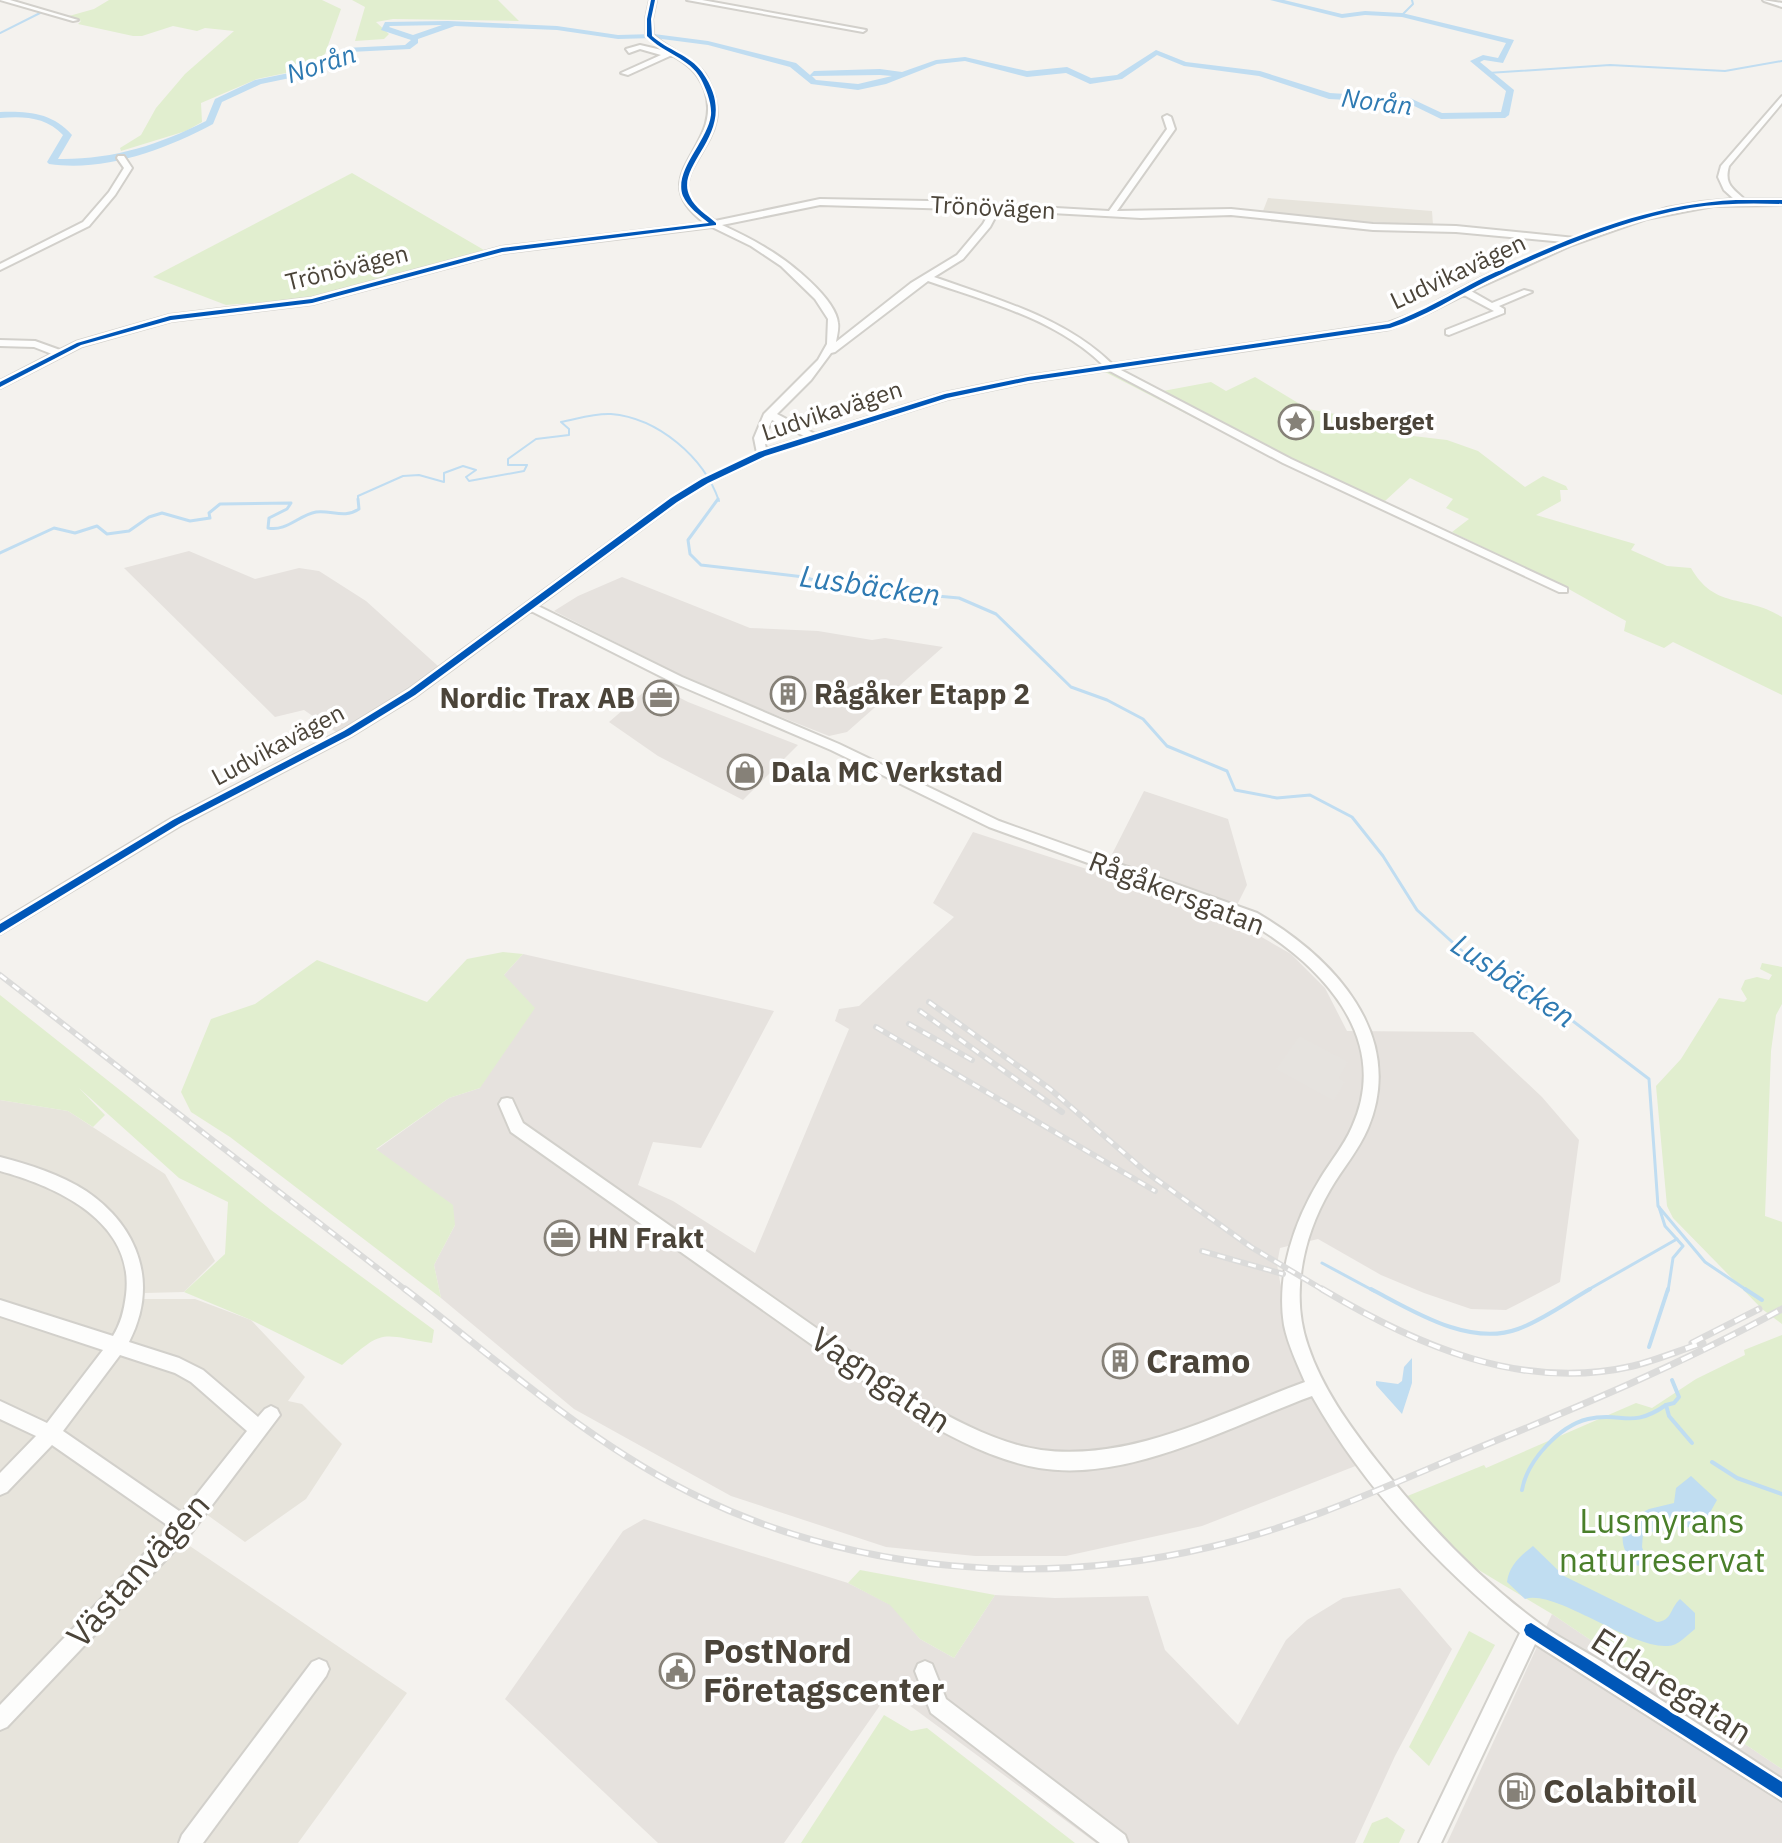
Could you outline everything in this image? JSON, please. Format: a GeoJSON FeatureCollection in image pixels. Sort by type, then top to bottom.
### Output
{"type":"FeatureCollection","features":[{"type":"Feature","properties":{"kind":"street"},"geometry":{"type":"LineString","coordinates":[[2,0],[75,20]]}},
{"type":"Feature","properties":{"kind":"street"},"geometry":{"type":"LineString","coordinates":[[653,0],[651,35],[669,53],[701,74],[713,104],[712,124],[689,164],[684,185],[693,207],[714,224],[786,264],[822,300],[835,322],[832,350]]}},
{"type":"Feature","properties":{"kind":"street"},"geometry":{"type":"LineString","coordinates":[[690,0],[863,30]]}},
{"type":"Feature","properties":{"kind":"street"},"geometry":{"type":"LineString","coordinates":[[1766,0],[1782,5]]}},
{"type":"Feature","properties":{"kind":"street"},"geometry":{"type":"LineString","coordinates":[[629,51],[640,47],[669,53]]}},
{"type":"Feature","properties":{"kind":"street"},"geometry":{"type":"LineString","coordinates":[[625,73],[669,53]]}},
{"type":"Feature","properties":{"kind":"street"},"geometry":{"type":"LineString","coordinates":[[1741,201],[1727,188],[1722,177],[1725,166],[1782,98]]}},
{"type":"Feature","properties":{"kind":"street"},"geometry":{"type":"LineString","coordinates":[[1111,214],[1171,129],[1167,117]]}},
{"type":"Feature","properties":{"kind":"street"},"geometry":{"type":"LineString","coordinates":[[0,267],[86,224],[128,168],[121,158]]}},
{"type":"Feature","properties":{"kind":"street","name":"Ludvikavägen"},"geometry":{"type":"LineString","coordinates":[[0,929],[176,822],[347,733],[412,693],[644,521],[710,478],[762,454],[945,396],[1028,379],[1384,328],[1420,315],[1464,291],[1579,241],[1652,215],[1690,206],[1741,201],[1782,202]]}},
{"type":"Feature","properties":{"kind":"street","name":"Trönövägen"},"geometry":{"type":"LineString","coordinates":[[0,385],[58,353],[92,339],[162,320],[204,312],[312,301],[490,252],[714,224],[820,202],[1111,214],[1254,213],[1373,227],[1456,229],[1579,241]]}},
{"type":"Feature","properties":{"kind":"street"},"geometry":{"type":"LineString","coordinates":[[762,454],[758,445],[760,433],[769,414],[800,387],[832,350],[926,277],[960,257],[987,225],[996,208]]}},
{"type":"Feature","properties":{"kind":"street"},"geometry":{"type":"LineString","coordinates":[[926,277],[1018,310],[1097,351],[1111,368],[1287,461],[1563,590]]}},
{"type":"Feature","properties":{"kind":"street"},"geometry":{"type":"LineString","coordinates":[[1449,332],[1501,311],[1464,291]]}},
{"type":"Feature","properties":{"kind":"street"},"geometry":{"type":"LineString","coordinates":[[1494,305],[1527,292]]}},
{"type":"Feature","properties":{"kind":"street"},"geometry":{"type":"LineString","coordinates":[[0,343],[35,344],[58,353]]}},
{"type":"Feature","properties":{"kind":"street"},"geometry":{"type":"LineString","coordinates":[[769,414],[814,437]]}},
{"type":"Feature","properties":{"kind":"street","name":"Rågåkersgatan"},"geometry":{"type":"LineString","coordinates":[[532,607],[678,680],[835,747],[994,824],[1252,917],[1286,936],[1333,977],[1355,1012],[1367,1046],[1370,1081],[1361,1126],[1320,1192],[1301,1233],[1289,1301],[1297,1343],[1317,1386],[1350,1440],[1414,1523],[1531,1630]]}},
{"type":"Feature","properties":{"kind":"street","name":"Vagngatan"},"geometry":{"type":"LineString","coordinates":[[507,1104],[517,1127],[916,1408],[964,1435],[1000,1448],[1042,1459],[1069,1461],[1124,1454],[1317,1386]]}},
{"type":"Feature","properties":{"kind":"street"},"geometry":{"type":"LineString","coordinates":[[0,1164],[51,1180],[86,1200],[110,1219],[129,1247],[137,1280],[131,1315],[116,1348],[50,1433],[0,1486]]}},
{"type":"Feature","properties":{"kind":"street"},"geometry":{"type":"LineString","coordinates":[[0,1308],[116,1348]]}},
{"type":"Feature","properties":{"kind":"street","name":"Västanvägen"},"geometry":{"type":"LineString","coordinates":[[0,1720],[184,1526],[265,1422],[179,1366],[116,1348]]}},
{"type":"Feature","properties":{"kind":"street"},"geometry":{"type":"LineString","coordinates":[[0,1410],[50,1433],[184,1526]]}},
{"type":"Feature","properties":{"kind":"street"},"geometry":{"type":"LineString","coordinates":[[1430,1843],[1531,1630]]}},
{"type":"Feature","properties":{"kind":"street","name":"Eldaregatan"},"geometry":{"type":"LineString","coordinates":[[1531,1630],[1782,1791]]}},
{"type":"Feature","properties":{"kind":"street"},"geometry":{"type":"LineString","coordinates":[[190,1843],[319,1669]]}},
{"type":"Feature","properties":{"kind":"street"},"geometry":{"type":"LineString","coordinates":[[925,1671],[938,1706],[1117,1843]]}},
{"type":"Feature","properties":{"kind":"shaded area"},"geometry":{"type":"Polygon","coordinates":[[[1268,198],[1432,211],[1433,225],[1350,223],[1263,211],[1268,198]]]}},
{"type":"Feature","properties":{"kind":"shaded area"},"geometry":{"type":"Polygon","coordinates":[[[189,551],[255,579],[299,568],[319,571],[366,601],[438,666],[387,705],[339,734],[304,710],[275,717],[124,568],[189,551]]]}},
{"type":"Feature","properties":{"kind":"shaded area"},"geometry":{"type":"Polygon","coordinates":[[[622,577],[750,628],[818,631],[943,647],[847,732],[829,736],[698,684],[554,611],[578,596],[622,577]]]}},
{"type":"Feature","properties":{"kind":"shaded area"},"geometry":{"type":"Polygon","coordinates":[[[653,684],[688,702],[798,745],[743,800],[658,756],[609,722],[653,684]]]}},
{"type":"Feature","properties":{"kind":"shaded area"},"geometry":{"type":"Polygon","coordinates":[[[1144,791],[1228,819],[1247,885],[1230,919],[1291,954],[1325,988],[1347,1031],[1473,1032],[1542,1097],[1579,1140],[1560,1282],[1506,1310],[1471,1309],[1424,1293],[1381,1275],[1318,1239],[1280,1248],[1277,1264],[1290,1340],[1358,1465],[1202,1526],[1066,1556],[975,1556],[886,1547],[731,1496],[574,1409],[441,1298],[434,1265],[455,1225],[376,1150],[449,1098],[480,1088],[504,975],[523,954],[774,1011],[701,1148],[653,1142],[638,1185],[673,1201],[755,1253],[849,1029],[835,1021],[839,1009],[859,1006],[954,917],[933,903],[973,832],[1102,874],[1144,791]]]}},
{"type":"Feature","properties":{"kind":"shaded area"},"geometry":{"type":"Polygon","coordinates":[[[1299,1036],[1348,1062],[1339,1078],[1345,1082],[1334,1101],[1276,1069],[1299,1036]]]}},
{"type":"Feature","properties":{"kind":"shaded area"},"geometry":{"type":"Polygon","coordinates":[[[0,1100],[68,1111],[165,1174],[215,1261],[184,1292],[145,1293],[143,1299],[195,1299],[251,1320],[305,1377],[288,1401],[302,1404],[342,1444],[306,1499],[245,1542],[199,1509],[175,1536],[407,1693],[298,1843],[0,1843],[0,1100]]]}},
{"type":"Feature","properties":{"kind":"shaded area"},"geometry":{"type":"Polygon","coordinates":[[[644,1519],[848,1583],[891,1605],[920,1639],[954,1658],[995,1595],[1055,1598],[1148,1596],[1165,1650],[1238,1725],[1286,1640],[1307,1620],[1343,1598],[1400,1588],[1452,1649],[1395,1756],[1355,1843],[1096,1843],[890,1691],[784,1843],[658,1843],[505,1699],[623,1531],[644,1519]]]}},
{"type":"Feature","properties":{"kind":"shaded area"},"geometry":{"type":"Polygon","coordinates":[[[1552,1614],[1782,1769],[1782,1843],[1447,1843],[1552,1614]]]}},
{"type":"Feature","properties":{"kind":"green space"},"geometry":{"type":"Polygon","coordinates":[[[109,0],[322,0],[341,9],[325,54],[315,67],[257,79],[201,103],[202,122],[186,131],[121,151],[120,148],[141,135],[156,108],[185,74],[234,31],[205,28],[197,31],[173,26],[133,36],[78,24],[81,21],[69,16],[94,9],[109,0]]]}},
{"type":"Feature","properties":{"kind":"green space"},"geometry":{"type":"Polygon","coordinates":[[[352,0],[498,0],[519,21],[393,19],[376,22],[389,34],[384,39],[355,41],[365,7],[352,0]]]}},
{"type":"Feature","properties":{"kind":"green space"},"geometry":{"type":"Polygon","coordinates":[[[352,173],[484,250],[315,297],[280,301],[226,305],[153,277],[352,173]]]}},
{"type":"Feature","properties":{"kind":"green space"},"geometry":{"type":"Polygon","coordinates":[[[1126,371],[1163,391],[1211,382],[1226,391],[1255,377],[1308,409],[1346,416],[1396,434],[1447,440],[1478,451],[1525,487],[1543,476],[1566,486],[1568,490],[1560,490],[1561,501],[1536,515],[1635,544],[1631,550],[1667,566],[1691,568],[1700,581],[1721,596],[1782,617],[1782,695],[1673,642],[1664,648],[1624,631],[1626,621],[1565,587],[1452,532],[1469,519],[1446,508],[1453,499],[1410,478],[1385,501],[1302,465],[1216,419],[1208,425],[1105,372],[1126,371]]]}},
{"type":"Feature","properties":{"kind":"green space"},"geometry":{"type":"Polygon","coordinates":[[[503,952],[523,954],[504,975],[535,1008],[480,1088],[449,1098],[376,1149],[453,1205],[455,1225],[434,1265],[441,1298],[230,1137],[191,1112],[181,1092],[211,1019],[255,1004],[317,960],[427,1002],[467,959],[503,952]]]}},
{"type":"Feature","properties":{"kind":"green space"},"geometry":{"type":"Polygon","coordinates":[[[1762,963],[1782,967],[1782,1004],[1776,1015],[1771,1051],[1765,1216],[1782,1222],[1782,1324],[1762,1309],[1673,1218],[1667,1206],[1656,1086],[1681,1059],[1719,998],[1744,1002],[1747,999],[1741,989],[1745,980],[1757,977],[1769,980],[1772,975],[1760,969],[1762,963]]]}},
{"type":"Feature","properties":{"kind":"green space"},"geometry":{"type":"Polygon","coordinates":[[[0,995],[271,1210],[434,1330],[432,1343],[382,1337],[366,1345],[342,1365],[251,1320],[184,1292],[225,1254],[228,1202],[179,1178],[79,1088],[105,1115],[93,1127],[68,1111],[0,1100],[0,995]]]}},
{"type":"Feature","properties":{"kind":"green space","name":"Lusmyrans naturreservat"},"geometry":{"type":"Polygon","coordinates":[[[1782,1335],[1782,1769],[1552,1614],[1472,1566],[1405,1497],[1484,1465],[1486,1468],[1636,1403],[1652,1408],[1696,1379],[1745,1355],[1744,1350],[1782,1335]]]}},
{"type":"Feature","properties":{"kind":"green space"},"geometry":{"type":"Polygon","coordinates":[[[860,1570],[995,1595],[954,1658],[920,1639],[890,1605],[848,1583],[860,1570]]]}},
{"type":"Feature","properties":{"kind":"green space"},"geometry":{"type":"Polygon","coordinates":[[[1469,1631],[1495,1645],[1429,1766],[1409,1747],[1469,1631]]]}},
{"type":"Feature","properties":{"kind":"green space"},"geometry":{"type":"Polygon","coordinates":[[[884,1715],[911,1731],[927,1728],[1075,1843],[801,1843],[884,1715]]]}},
{"type":"Feature","properties":{"kind":"green space"},"geometry":{"type":"Polygon","coordinates":[[[1387,1817],[1405,1830],[1399,1843],[1363,1843],[1372,1823],[1387,1817]]]}},
{"type":"Feature","properties":{"kind":"water"},"geometry":{"type":"Polygon","coordinates":[[[1412,1358],[1412,1383],[1402,1414],[1376,1385],[1376,1381],[1398,1384],[1402,1381],[1404,1367],[1412,1358]]]}},
{"type":"Feature","properties":{"kind":"water"},"geometry":{"type":"Polygon","coordinates":[[[1691,1476],[1717,1500],[1707,1518],[1698,1526],[1643,1533],[1642,1547],[1646,1559],[1638,1566],[1624,1546],[1625,1522],[1649,1509],[1674,1503],[1676,1488],[1691,1476]]]}},
{"type":"Feature","properties":{"kind":"water"},"geometry":{"type":"Polygon","coordinates":[[[1533,1546],[1564,1576],[1657,1622],[1668,1617],[1680,1599],[1695,1613],[1695,1629],[1672,1646],[1652,1644],[1634,1639],[1555,1603],[1538,1598],[1525,1599],[1507,1582],[1516,1562],[1533,1546]]]}},
{"type":"Feature","properties":{"kind":"waterway","name":"Norån"},"geometry":{"type":"LineString","coordinates":[[413,38],[454,24],[557,28],[618,37],[654,36],[708,43],[793,65],[814,82],[858,87],[883,82],[936,62],[965,59],[1027,74],[1067,70],[1090,81],[1119,77],[1156,52],[1184,64],[1260,74],[1329,96],[1410,101],[1441,116],[1505,115],[1510,90],[1474,61],[1483,57],[1500,61],[1511,42],[1402,15],[1365,13],[1342,16],[1274,0]]}},
{"type":"Feature","properties":{"kind":"waterway"},"geometry":{"type":"LineString","coordinates":[[1402,15],[1413,4],[1412,0]]}},
{"type":"Feature","properties":{"kind":"waterway"},"geometry":{"type":"LineString","coordinates":[[0,33],[40,13]]}},
{"type":"Feature","properties":{"kind":"waterway"},"geometry":{"type":"LineString","coordinates":[[413,38],[384,28],[388,24],[448,23]]}},
{"type":"Feature","properties":{"kind":"waterway","name":"Norån"},"geometry":{"type":"LineString","coordinates":[[0,115],[37,116],[61,128],[68,135],[52,162],[114,158],[192,132],[210,122],[218,101],[258,82],[321,69],[348,50],[407,47],[415,41],[413,38]]}},
{"type":"Feature","properties":{"kind":"waterway"},"geometry":{"type":"LineString","coordinates":[[1488,73],[1610,65],[1725,71],[1782,61]]}},
{"type":"Feature","properties":{"kind":"waterway","name":"Norån"},"geometry":{"type":"LineString","coordinates":[[814,74],[899,74]]}},
{"type":"Feature","properties":{"kind":"waterway","name":"Lusbäcken"},"geometry":{"type":"LineString","coordinates":[[358,499],[358,496],[403,476],[419,475],[444,482],[444,473],[463,466],[476,470],[466,477],[469,481],[524,471],[527,465],[508,465],[508,459],[536,439],[569,435],[569,429],[561,422],[611,414],[646,423],[677,442],[702,469],[719,501]]}},
{"type":"Feature","properties":{"kind":"waterway","name":"Lusbäcken"},"geometry":{"type":"LineString","coordinates":[[0,553],[54,528],[75,533],[97,526],[107,534],[129,531],[149,517],[162,513],[190,521],[210,518],[209,513],[220,504],[291,503],[287,509],[269,518],[268,528],[275,529],[316,512],[354,512],[359,509],[358,499]]}},
{"type":"Feature","properties":{"kind":"waterway","name":"Lusbäcken"},"geometry":{"type":"LineString","coordinates":[[718,499],[688,540],[690,554],[701,565],[804,577],[836,587],[959,598],[996,614],[1071,687],[1107,700],[1143,719],[1167,746],[1227,771],[1235,790],[1277,798],[1310,795],[1352,817],[1383,856],[1417,910],[1472,960],[1561,1012],[1649,1079],[1659,1207]]}},
{"type":"Feature","properties":{"kind":"waterway","name":"Lusbäcken"},"geometry":{"type":"LineString","coordinates":[[1659,1207],[1705,1262],[1746,1290]]}},
{"type":"Feature","properties":{"kind":"waterway"},"geometry":{"type":"LineString","coordinates":[[1659,1207],[1665,1226],[1677,1239]]}},
{"type":"Feature","properties":{"kind":"waterway"},"geometry":{"type":"LineString","coordinates":[[1586,1291],[1677,1239]]}},
{"type":"Feature","properties":{"kind":"waterway"},"geometry":{"type":"LineString","coordinates":[[1668,1291],[1673,1258],[1683,1246],[1677,1239]]}},
{"type":"Feature","properties":{"kind":"waterway"},"geometry":{"type":"LineString","coordinates":[[1322,1263],[1374,1291]]}},
{"type":"Feature","properties":{"kind":"waterway"},"geometry":{"type":"LineString","coordinates":[[1371,1289],[1442,1324],[1480,1333],[1518,1329],[1590,1289]]}},
{"type":"Feature","properties":{"kind":"waterway"},"geometry":{"type":"LineString","coordinates":[[1649,1347],[1668,1289]]}},
{"type":"Feature","properties":{"kind":"waterway","name":"Lusbäcken"},"geometry":{"type":"LineString","coordinates":[[1746,1290],[1762,1300]]}},
{"type":"Feature","properties":{"kind":"waterway"},"geometry":{"type":"LineString","coordinates":[[1666,1405],[1674,1403],[1679,1397],[1672,1380]]}},
{"type":"Feature","properties":{"kind":"waterway"},"geometry":{"type":"LineString","coordinates":[[1522,1490],[1537,1457],[1566,1429],[1600,1417],[1643,1417],[1666,1405]]}},
{"type":"Feature","properties":{"kind":"waterway"},"geometry":{"type":"LineString","coordinates":[[1666,1405],[1669,1416],[1692,1443]]}},
{"type":"Feature","properties":{"kind":"waterway"},"geometry":{"type":"LineString","coordinates":[[1712,1462],[1737,1478],[1782,1494]]}},
{"type":"Feature","properties":{"kind":"railway"},"geometry":{"type":"LineString","coordinates":[[0,975],[407,1291]]}},
{"type":"Feature","properties":{"kind":"railway"},"geometry":{"type":"LineString","coordinates":[[929,1002],[1050,1089],[1146,1172],[1251,1247],[1325,1291]]}},
{"type":"Feature","properties":{"kind":"railway"},"geometry":{"type":"LineString","coordinates":[[920,1011],[1062,1112]]}},
{"type":"Feature","properties":{"kind":"railway"},"geometry":{"type":"LineString","coordinates":[[909,1024],[972,1060]]}},
{"type":"Feature","properties":{"kind":"railway"},"geometry":{"type":"LineString","coordinates":[[876,1027],[1155,1191]]}},
{"type":"Feature","properties":{"kind":"railway"},"geometry":{"type":"LineString","coordinates":[[1202,1251],[1283,1274]]}},
{"type":"Feature","properties":{"kind":"railway"},"geometry":{"type":"LineString","coordinates":[[405,1289],[584,1428],[622,1454],[701,1498],[761,1523],[823,1543],[887,1557],[951,1566],[1017,1569],[1082,1567],[1146,1559],[1210,1547],[1311,1517],[1591,1401],[1782,1309]]}},
{"type":"Feature","properties":{"kind":"railway"},"geometry":{"type":"LineString","coordinates":[[1322,1289],[1432,1345],[1510,1368],[1550,1373],[1591,1372],[1633,1366],[1703,1343]]}},
{"type":"Feature","properties":{"kind":"railway"},"geometry":{"type":"LineString","coordinates":[[1692,1343],[1759,1309]]}},
{"type":"Feature","properties":{"kind":"cycle path"},"geometry":{"type":"LineString","coordinates":[[653,0],[649,19],[650,36],[699,71],[714,109],[708,135],[686,173],[684,184],[686,196],[714,224]]}},
{"type":"Feature","properties":{"kind":"cycle path"},"geometry":{"type":"LineString","coordinates":[[0,929],[176,822],[347,733],[412,693],[674,500],[705,481],[762,454],[945,396],[1028,379],[1390,326],[1545,253],[1643,217],[1702,204],[1782,202]]}},
{"type":"Feature","properties":{"kind":"cycle path"},"geometry":{"type":"LineString","coordinates":[[0,385],[79,344],[170,318],[312,301],[502,250],[714,224]]}},
{"type":"Feature","properties":{"kind":"cycle path"},"geometry":{"type":"LineString","coordinates":[[1531,1630],[1782,1791]]}},
{"type":"Feature","properties":{"kind":"place","name":"Lusberget"},"geometry":{"type":"Point","coordinates":[1296,422]}},
{"type":"Feature","properties":{"kind":"place","name":"Rågåker Etapp 2"},"geometry":{"type":"Point","coordinates":[788,694]}},
{"type":"Feature","properties":{"kind":"place","name":"Nordic Trax AB"},"geometry":{"type":"Point","coordinates":[661,698]}},
{"type":"Feature","properties":{"kind":"place","name":"Dala MC Verkstad"},"geometry":{"type":"Point","coordinates":[745,772]}},
{"type":"Feature","properties":{"kind":"place","name":"HN Frakt"},"geometry":{"type":"Point","coordinates":[562,1238]}},
{"type":"Feature","properties":{"kind":"place","name":"Cramo"},"geometry":{"type":"Point","coordinates":[1120,1361]}},
{"type":"Feature","properties":{"kind":"place","name":"PostNord Företagscenter"},"geometry":{"type":"Point","coordinates":[677,1671]}},
{"type":"Feature","properties":{"kind":"place","name":"Colabitoil"},"geometry":{"type":"Point","coordinates":[1517,1791]}}]}
